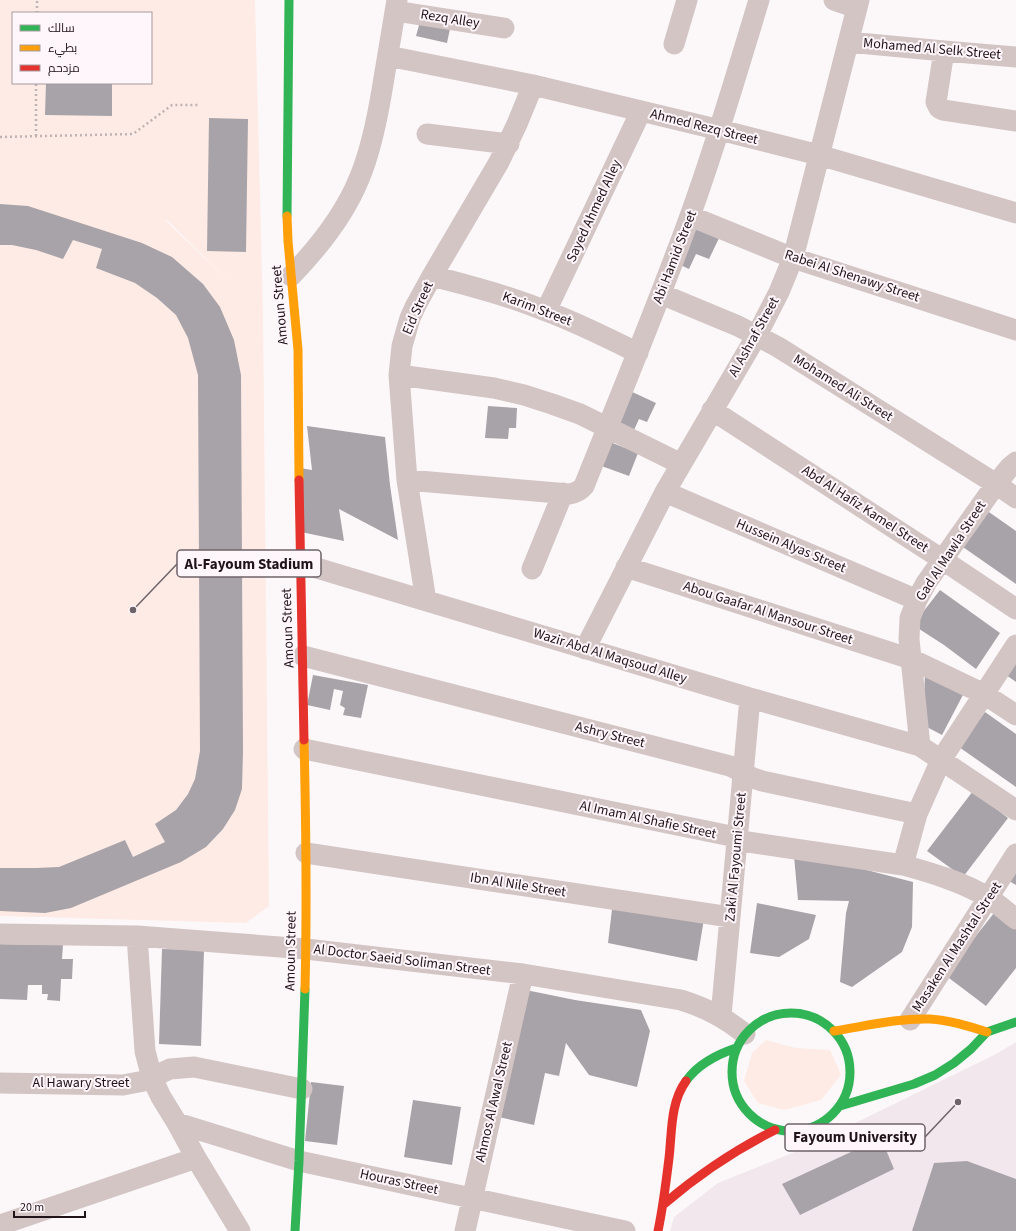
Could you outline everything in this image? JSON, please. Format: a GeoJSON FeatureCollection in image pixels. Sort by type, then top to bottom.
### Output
{"type":"FeatureCollection","features":[{"type":"Feature","properties":{"kind":"street","name":"Amoun Street"},"geometry":{"type":"LineString","coordinates":[[289,0],[287,206],[291,276],[296,313],[298,350],[300,563],[306,853],[306,949],[302,1089],[295,1231]]}},
{"type":"Feature","properties":{"kind":"street"},"geometry":{"type":"LineString","coordinates":[[674,44],[687,0]]}},
{"type":"Feature","properties":{"kind":"street","name":"Abi Hamid Street"},"geometry":{"type":"LineString","coordinates":[[407,480],[563,493],[575,493],[580,491],[584,486],[638,353],[690,216],[720,130],[759,0]]}},
{"type":"Feature","properties":{"kind":"street"},"geometry":{"type":"LineString","coordinates":[[834,0],[858,4]]}},
{"type":"Feature","properties":{"kind":"street","name":"Al Ashraf Street"},"geometry":{"type":"LineString","coordinates":[[585,649],[665,492],[757,335],[779,292],[793,258],[858,4]]}},
{"type":"Feature","properties":{"kind":"street"},"geometry":{"type":"LineString","coordinates":[[291,276],[312,254],[330,231],[346,206],[360,179],[376,122],[396,5]]}},
{"type":"Feature","properties":{"kind":"street","name":"Rezq Alley"},"geometry":{"type":"LineString","coordinates":[[396,5],[504,28]]}},
{"type":"Feature","properties":{"kind":"street","name":"Mohamed Al Selk Street"},"geometry":{"type":"LineString","coordinates":[[848,42],[1016,57]]}},
{"type":"Feature","properties":{"kind":"street"},"geometry":{"type":"LineString","coordinates":[[944,51],[936,102],[939,108],[943,110],[1016,121]]}},
{"type":"Feature","properties":{"kind":"street","name":"Ahmed Rezq Street"},"geometry":{"type":"LineString","coordinates":[[388,56],[533,86],[720,130],[820,155],[1016,213]]}},
{"type":"Feature","properties":{"kind":"street","name":"Eid Street"},"geometry":{"type":"LineString","coordinates":[[426,601],[407,480],[399,375],[402,346],[405,332],[413,311],[509,144],[533,86]]}},
{"type":"Feature","properties":{"kind":"street","name":"Sayed Ahmed Alley"},"geometry":{"type":"LineString","coordinates":[[546,311],[642,111]]}},
{"type":"Feature","properties":{"kind":"street"},"geometry":{"type":"LineString","coordinates":[[427,134],[509,144]]}},
{"type":"Feature","properties":{"kind":"street","name":"Rabei Al Shenawy Street"},"geometry":{"type":"LineString","coordinates":[[690,216],[793,258],[1016,330]]}},
{"type":"Feature","properties":{"kind":"street","name":"Karim Street"},"geometry":{"type":"LineString","coordinates":[[432,276],[478,288],[546,311],[638,353]]}},
{"type":"Feature","properties":{"kind":"street","name":"Mohamed Ali Street"},"geometry":{"type":"LineString","coordinates":[[661,294],[757,335],[1016,498]]}},
{"type":"Feature","properties":{"kind":"street"},"geometry":{"type":"LineString","coordinates":[[399,375],[494,388],[524,395],[580,414],[681,464]]}},
{"type":"Feature","properties":{"kind":"street","name":"Abd Al Hafiz Kamel Street"},"geometry":{"type":"LineString","coordinates":[[712,410],[1016,609]]}},
{"type":"Feature","properties":{"kind":"street","name":"Gad Al Mawla Street"},"geometry":{"type":"LineString","coordinates":[[920,746],[909,639],[910,618],[917,600],[926,584],[996,484],[1016,462]]}},
{"type":"Feature","properties":{"kind":"street","name":"Hussein Alyas Street"},"geometry":{"type":"LineString","coordinates":[[665,492],[917,600]]}},
{"type":"Feature","properties":{"kind":"street"},"geometry":{"type":"LineString","coordinates":[[532,569],[563,493]]}},
{"type":"Feature","properties":{"kind":"street","name":"Wazir Abd Al Maqsoud Alley"},"geometry":{"type":"LineString","coordinates":[[300,563],[750,698],[920,746],[1016,810]]}},
{"type":"Feature","properties":{"kind":"street","name":"Abou Gaafar Al Mansour Street"},"geometry":{"type":"LineString","coordinates":[[626,567],[911,659],[984,694],[1016,715]]}},
{"type":"Feature","properties":{"kind":"street"},"geometry":{"type":"LineString","coordinates":[[903,865],[917,814],[942,760],[1016,645]]}},
{"type":"Feature","properties":{"kind":"street","name":"Ashry Street"},"geometry":{"type":"LineString","coordinates":[[303,656],[722,764],[737,769],[762,781],[917,814]]}},
{"type":"Feature","properties":{"kind":"street","name":"Zaki Al Fayoumi Street"},"geometry":{"type":"LineString","coordinates":[[721,1016],[750,698]]}},
{"type":"Feature","properties":{"kind":"street","name":"Al Imam Al Shafie Street"},"geometry":{"type":"LineString","coordinates":[[304,749],[731,836],[746,842],[903,865],[947,878],[988,898],[1016,918]]}},
{"type":"Feature","properties":{"kind":"street","name":"Ibn Al Nile Street"},"geometry":{"type":"LineString","coordinates":[[306,853],[730,917]]}},
{"type":"Feature","properties":{"kind":"street","name":"Masaken Al Mashtal Street"},"geometry":{"type":"LineString","coordinates":[[910,1020],[1016,854]]}},
{"type":"Feature","properties":{"kind":"street","name":"Al Doctor Saeid Soliman Street"},"geometry":{"type":"LineString","coordinates":[[0,934],[137,936],[306,949],[523,974],[681,1000],[702,1006],[721,1016],[741,1041]]}},
{"type":"Feature","properties":{"kind":"street"},"geometry":{"type":"LineString","coordinates":[[137,936],[145,1051],[152,1078],[160,1097],[177,1123],[196,1158],[240,1231]]}},
{"type":"Feature","properties":{"kind":"street","name":"Ahmos Al Awal Street"},"geometry":{"type":"LineString","coordinates":[[465,1231],[523,974]]}},
{"type":"Feature","properties":{"kind":"street"},"geometry":{"type":"LineString","coordinates":[[658,1231],[664,1204],[672,1120],[680,1092],[687,1079],[697,1068],[709,1059],[741,1041],[758,1023],[773,1016],[789,1013],[806,1014],[821,1021],[834,1031],[848,1054],[851,1068],[847,1094],[831,1117],[818,1125],[804,1130],[790,1132],[775,1130],[762,1124],[750,1116],[740,1104],[734,1091],[731,1077],[732,1062],[741,1041]]}},
{"type":"Feature","properties":{"kind":"street"},"geometry":{"type":"LineString","coordinates":[[834,1031],[910,1020],[930,1019],[950,1021],[987,1032],[1003,1028],[1016,1022]]}},
{"type":"Feature","properties":{"kind":"street"},"geometry":{"type":"LineString","coordinates":[[840,1106],[914,1084],[935,1075],[972,1049],[987,1032]]}},
{"type":"Feature","properties":{"kind":"street","name":"Al Hawary Street"},"geometry":{"type":"LineString","coordinates":[[0,1083],[123,1085],[134,1084],[152,1078],[170,1069],[194,1067],[302,1089]]}},
{"type":"Feature","properties":{"kind":"street","name":"Houras Street"},"geometry":{"type":"LineString","coordinates":[[177,1123],[299,1161],[625,1231]]}},
{"type":"Feature","properties":{"kind":"street"},"geometry":{"type":"LineString","coordinates":[[664,1204],[684,1186],[706,1170],[751,1142],[775,1130]]}},
{"type":"Feature","properties":{"kind":"street"},"geometry":{"type":"LineString","coordinates":[[0,1225],[196,1158]]}},
{"type":"Feature","properties":{"kind":"path"},"geometry":{"type":"LineString","coordinates":[[37,0],[37,12]]}},
{"type":"Feature","properties":{"kind":"path"},"geometry":{"type":"LineString","coordinates":[[36,84],[36,136]]}},
{"type":"Feature","properties":{"kind":"path"},"geometry":{"type":"LineString","coordinates":[[0,137],[133,134],[172,105],[199,105]]}},
{"type":"Feature","properties":{"kind":"shaded area"},"geometry":{"type":"Polygon","coordinates":[[[0,0],[255,0],[263,315],[269,906],[246,923],[0,916],[0,0]],[[164,219],[240,292],[168,221],[164,219]]]}},
{"type":"Feature","properties":{"kind":"shaded area"},"geometry":{"type":"Polygon","coordinates":[[[766,1040],[796,1048],[830,1050],[841,1075],[821,1100],[784,1110],[758,1103],[744,1081],[752,1053],[766,1040]]]}},
{"type":"Feature","properties":{"kind":"shaded area"},"geometry":{"type":"Polygon","coordinates":[[[1016,1042],[1016,1231],[670,1231],[674,1217],[718,1183],[802,1149],[996,1054],[1016,1042]]]}},
{"type":"Feature","properties":{"kind":"building"},"geometry":{"type":"Polygon","coordinates":[[[421,18],[451,24],[447,43],[416,36],[421,18]]]}},
{"type":"Feature","properties":{"kind":"building"},"geometry":{"type":"Polygon","coordinates":[[[46,84],[112,84],[112,116],[45,115],[46,84]]]}},
{"type":"Feature","properties":{"kind":"building"},"geometry":{"type":"Polygon","coordinates":[[[209,118],[248,119],[246,252],[207,251],[209,118]]]}},
{"type":"Feature","properties":{"kind":"building"},"geometry":{"type":"Polygon","coordinates":[[[0,204],[28,206],[142,243],[172,257],[203,284],[220,307],[234,340],[241,375],[243,751],[242,789],[235,810],[223,829],[206,847],[181,862],[71,908],[45,913],[0,911],[0,868],[59,867],[125,840],[133,857],[165,842],[155,824],[176,810],[188,794],[195,779],[200,751],[198,375],[188,338],[176,315],[157,298],[135,283],[96,268],[102,249],[73,240],[63,259],[36,250],[12,245],[0,245],[0,204]]]}},
{"type":"Feature","properties":{"kind":"building"},"geometry":{"type":"Polygon","coordinates":[[[696,225],[720,236],[709,259],[696,254],[689,269],[678,264],[696,225]]]}},
{"type":"Feature","properties":{"kind":"building"},"geometry":{"type":"Polygon","coordinates":[[[628,390],[656,403],[647,422],[639,419],[634,430],[613,421],[628,390]]]}},
{"type":"Feature","properties":{"kind":"building"},"geometry":{"type":"Polygon","coordinates":[[[488,406],[517,408],[516,428],[509,428],[508,439],[485,438],[488,406]]]}},
{"type":"Feature","properties":{"kind":"building"},"geometry":{"type":"Polygon","coordinates":[[[307,426],[385,437],[398,540],[339,509],[344,541],[301,532],[300,468],[312,470],[307,426]]]}},
{"type":"Feature","properties":{"kind":"building"},"geometry":{"type":"Polygon","coordinates":[[[605,440],[638,453],[629,476],[596,464],[605,440]]]}},
{"type":"Feature","properties":{"kind":"building"},"geometry":{"type":"Polygon","coordinates":[[[986,510],[1016,531],[1016,584],[960,545],[986,510]]]}},
{"type":"Feature","properties":{"kind":"building"},"geometry":{"type":"Polygon","coordinates":[[[940,590],[1000,633],[976,669],[944,645],[913,625],[940,590]]]}},
{"type":"Feature","properties":{"kind":"building"},"geometry":{"type":"Polygon","coordinates":[[[1016,653],[1016,682],[1002,672],[1016,653]]]}},
{"type":"Feature","properties":{"kind":"building"},"geometry":{"type":"Polygon","coordinates":[[[925,672],[964,693],[942,735],[923,725],[925,672]]]}},
{"type":"Feature","properties":{"kind":"building"},"geometry":{"type":"Polygon","coordinates":[[[313,675],[368,685],[361,718],[343,715],[345,708],[340,705],[343,691],[334,689],[330,710],[307,705],[313,675]]]}},
{"type":"Feature","properties":{"kind":"building"},"geometry":{"type":"Polygon","coordinates":[[[985,712],[1016,734],[1016,787],[959,747],[985,712]]]}},
{"type":"Feature","properties":{"kind":"building"},"geometry":{"type":"Polygon","coordinates":[[[973,791],[1008,818],[963,877],[927,851],[973,791]]]}},
{"type":"Feature","properties":{"kind":"building"},"geometry":{"type":"Polygon","coordinates":[[[794,856],[855,867],[913,882],[912,927],[902,952],[852,987],[840,982],[846,913],[849,901],[798,900],[794,856]]]}},
{"type":"Feature","properties":{"kind":"building"},"geometry":{"type":"Polygon","coordinates":[[[1016,871],[1016,885],[1009,881],[1016,871]]]}},
{"type":"Feature","properties":{"kind":"building"},"geometry":{"type":"Polygon","coordinates":[[[613,901],[704,919],[697,961],[608,943],[613,901]]]}},
{"type":"Feature","properties":{"kind":"building"},"geometry":{"type":"Polygon","coordinates":[[[757,903],[816,915],[809,939],[779,957],[750,953],[757,903]]]}},
{"type":"Feature","properties":{"kind":"building"},"geometry":{"type":"Polygon","coordinates":[[[994,913],[1016,929],[1016,968],[986,1006],[945,975],[994,913]]]}},
{"type":"Feature","properties":{"kind":"building"},"geometry":{"type":"Polygon","coordinates":[[[0,944],[63,945],[62,959],[73,959],[72,979],[61,979],[60,1001],[47,1000],[48,994],[42,994],[42,985],[28,985],[27,1000],[0,999],[0,944]]]}},
{"type":"Feature","properties":{"kind":"building"},"geometry":{"type":"Polygon","coordinates":[[[162,949],[204,950],[201,1046],[159,1044],[162,949]]]}},
{"type":"Feature","properties":{"kind":"building"},"geometry":{"type":"Polygon","coordinates":[[[521,989],[575,1000],[641,1010],[650,1031],[637,1087],[589,1075],[566,1043],[559,1076],[545,1073],[534,1125],[494,1116],[521,989]]]}},
{"type":"Feature","properties":{"kind":"building"},"geometry":{"type":"Polygon","coordinates":[[[311,1082],[344,1086],[337,1145],[305,1141],[311,1082]]]}},
{"type":"Feature","properties":{"kind":"building"},"geometry":{"type":"Polygon","coordinates":[[[413,1100],[461,1107],[452,1165],[404,1157],[413,1100]]]}},
{"type":"Feature","properties":{"kind":"building"},"geometry":{"type":"Polygon","coordinates":[[[881,1138],[894,1169],[800,1215],[782,1184],[881,1138]]]}},
{"type":"Feature","properties":{"kind":"building"},"geometry":{"type":"Polygon","coordinates":[[[967,1161],[1016,1179],[1016,1231],[912,1231],[934,1163],[967,1161]]]}},
{"type":"Feature","properties":{"kind":"traffic: fast"},"geometry":{"type":"LineString","coordinates":[[287,216],[289,0]]}},
{"type":"Feature","properties":{"kind":"traffic: fast"},"geometry":{"type":"LineString","coordinates":[[295,1231],[305,989]]}},
{"type":"Feature","properties":{"kind":"traffic: fast"},"geometry":{"type":"LineString","coordinates":[[791,1013],[814,1017],[833,1030],[846,1049],[850,1072],[846,1095],[833,1114],[814,1127],[791,1131],[768,1127],[749,1114],[736,1095],[732,1072],[736,1049],[749,1030],[768,1017],[791,1013]]}},
{"type":"Feature","properties":{"kind":"traffic: fast"},"geometry":{"type":"LineString","coordinates":[[840,1106],[914,1084],[935,1075],[954,1063],[971,1049],[987,1032],[1016,1022]]}},
{"type":"Feature","properties":{"kind":"traffic: fast"},"geometry":{"type":"LineString","coordinates":[[686,1081],[696,1070],[708,1061],[736,1048]]}},
{"type":"Feature","properties":{"kind":"traffic: slow"},"geometry":{"type":"LineString","coordinates":[[287,216],[298,350],[299,480]]}},
{"type":"Feature","properties":{"kind":"traffic: slow"},"geometry":{"type":"LineString","coordinates":[[304,740],[306,864],[305,989]]}},
{"type":"Feature","properties":{"kind":"traffic: slow"},"geometry":{"type":"LineString","coordinates":[[834,1031],[894,1021],[930,1019],[951,1022],[987,1032]]}},
{"type":"Feature","properties":{"kind":"traffic: jam"},"geometry":{"type":"LineString","coordinates":[[299,480],[304,740]]}},
{"type":"Feature","properties":{"kind":"traffic: jam"},"geometry":{"type":"LineString","coordinates":[[658,1231],[666,1186],[674,1108],[686,1081]]}},
{"type":"Feature","properties":{"kind":"traffic: jam"},"geometry":{"type":"LineString","coordinates":[[664,1204],[717,1164],[775,1130]]}},
{"type":"Feature","properties":{"kind":"place","name":"Al-Fayoum Stadium"},"geometry":{"type":"Point","coordinates":[133,610]}},
{"type":"Feature","properties":{"kind":"place","name":"Fayoum University"},"geometry":{"type":"Point","coordinates":[958,1102]}}]}
